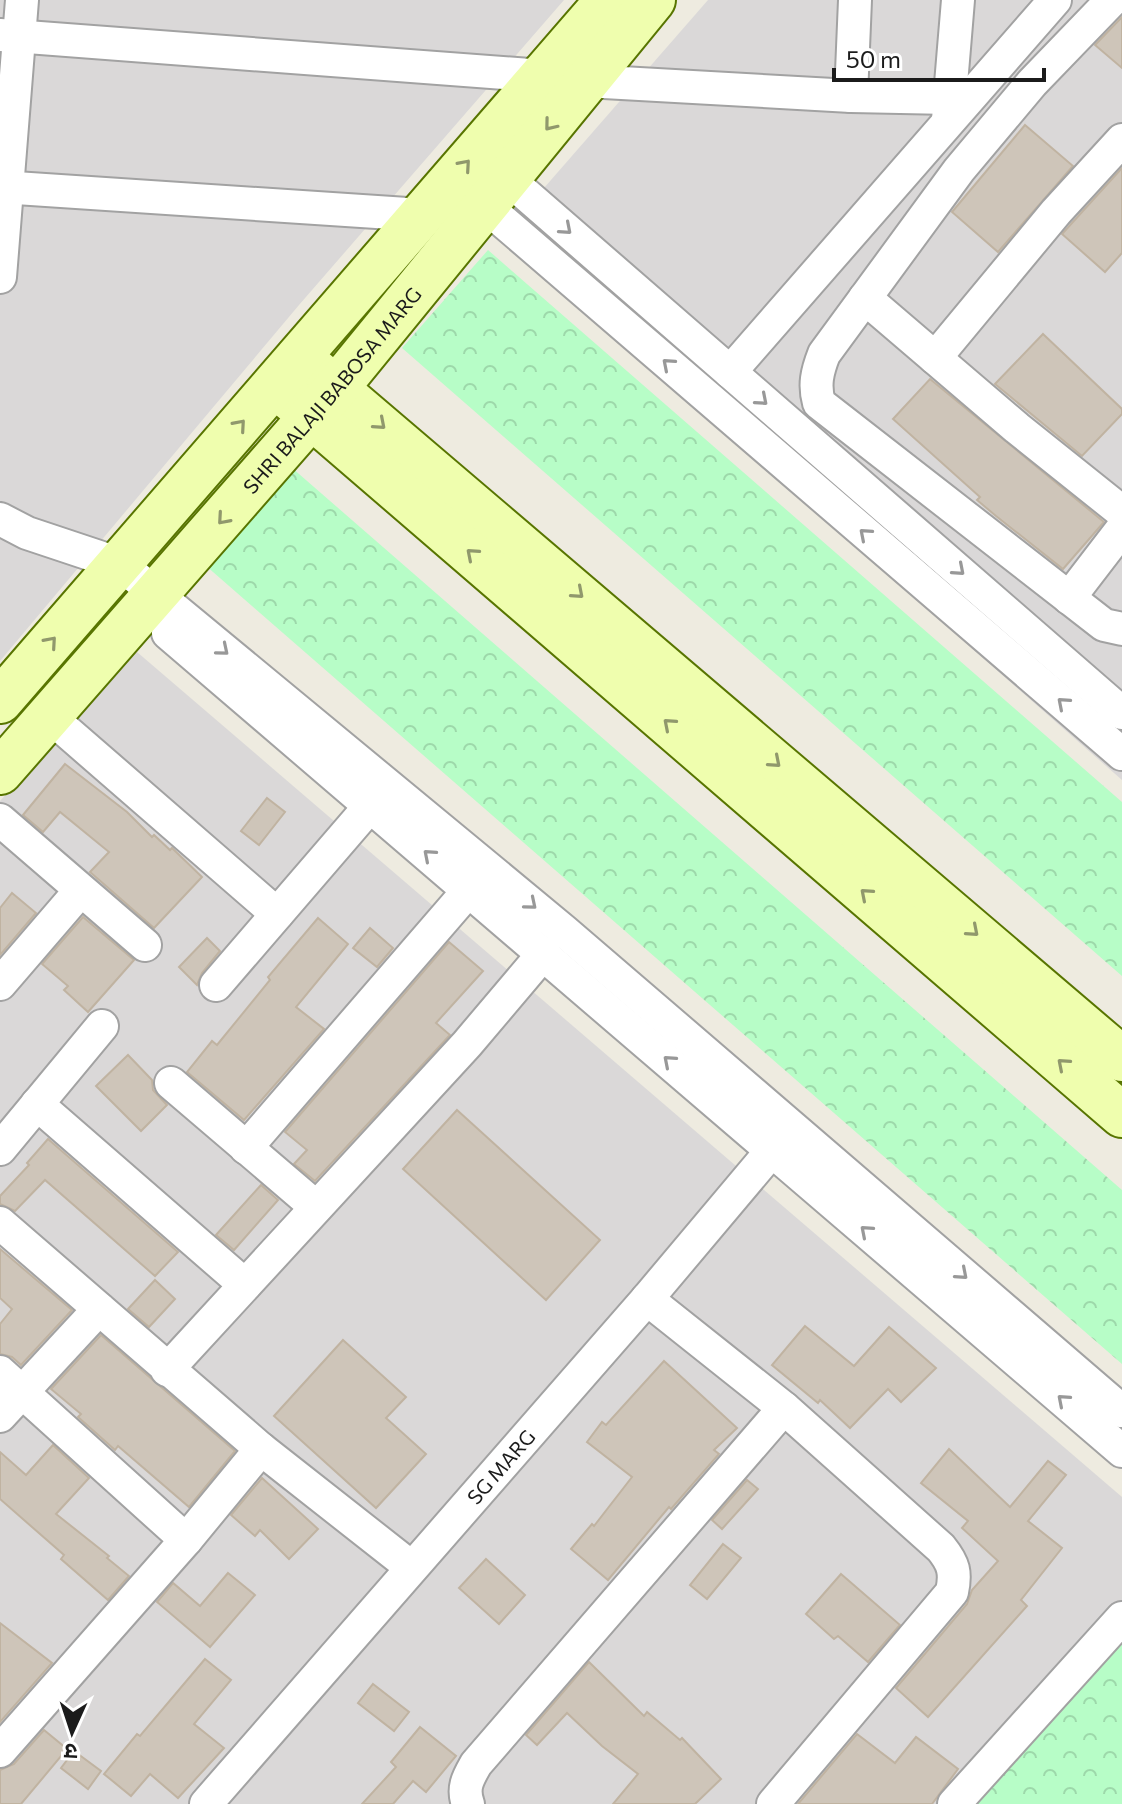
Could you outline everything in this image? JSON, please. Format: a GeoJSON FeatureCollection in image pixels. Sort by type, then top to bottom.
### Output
{"type":"FeatureCollection","features":[{"type":"Feature","properties":{"kind":"street"},"geometry":{"type":"LineString","coordinates":[[0,277],[10,35],[22,0]]}},
{"type":"Feature","properties":{"kind":"street"},"geometry":{"type":"LineString","coordinates":[[3,694],[108,568],[287,371],[608,0]]}},
{"type":"Feature","properties":{"kind":"street","name":"SHRI BALAJI BABOSA MARG"},"geometry":{"type":"LineString","coordinates":[[0,772],[325,401],[653,0]]}},
{"type":"Feature","properties":{"kind":"street"},"geometry":{"type":"LineString","coordinates":[[851,96],[855,0]]}},
{"type":"Feature","properties":{"kind":"street"},"geometry":{"type":"LineString","coordinates":[[949,110],[958,0]]}},
{"type":"Feature","properties":{"kind":"street"},"geometry":{"type":"LineString","coordinates":[[730,372],[949,110],[1055,0]]}},
{"type":"Feature","properties":{"kind":"street"},"geometry":{"type":"LineString","coordinates":[[1112,0],[1032,83],[959,170],[821,362],[815,388],[819,403],[1104,625],[1122,629]]}},
{"type":"Feature","properties":{"kind":"street"},"geometry":{"type":"LineString","coordinates":[[10,35],[543,76]]}},
{"type":"Feature","properties":{"kind":"street"},"geometry":{"type":"LineString","coordinates":[[586,81],[851,96],[949,110]]}},
{"type":"Feature","properties":{"kind":"street"},"geometry":{"type":"LineString","coordinates":[[935,358],[1056,212],[1122,140]]}},
{"type":"Feature","properties":{"kind":"street"},"geometry":{"type":"LineString","coordinates":[[4,187],[422,215]]}},
{"type":"Feature","properties":{"kind":"street"},"geometry":{"type":"LineString","coordinates":[[496,192],[730,372],[1122,713]]}},
{"type":"Feature","properties":{"kind":"street"},"geometry":{"type":"LineString","coordinates":[[496,192],[1119,745]]}},
{"type":"Feature","properties":{"kind":"street"},"geometry":{"type":"LineString","coordinates":[[865,298],[1017,428],[1122,512]]}},
{"type":"Feature","properties":{"kind":"street"},"geometry":{"type":"LineString","coordinates":[[287,371],[1122,1059]]}},
{"type":"Feature","properties":{"kind":"street"},"geometry":{"type":"LineString","coordinates":[[325,401],[1122,1115]]}},
{"type":"Feature","properties":{"kind":"street"},"geometry":{"type":"LineString","coordinates":[[0,519],[108,568],[371,805],[544,953],[782,1138],[1122,1411]]}},
{"type":"Feature","properties":{"kind":"street"},"geometry":{"type":"LineString","coordinates":[[1069,598],[1122,529]]}},
{"type":"Feature","properties":{"kind":"street"},"geometry":{"type":"LineString","coordinates":[[149,603],[564,931],[782,1138],[1122,1451]]}},
{"type":"Feature","properties":{"kind":"street"},"geometry":{"type":"LineString","coordinates":[[49,716],[277,914]]}},
{"type":"Feature","properties":{"kind":"street"},"geometry":{"type":"LineString","coordinates":[[216,985],[371,805]]}},
{"type":"Feature","properties":{"kind":"street"},"geometry":{"type":"LineString","coordinates":[[0,820],[145,945]]}},
{"type":"Feature","properties":{"kind":"street"},"geometry":{"type":"LineString","coordinates":[[246,1148],[469,890]]}},
{"type":"Feature","properties":{"kind":"street"},"geometry":{"type":"LineString","coordinates":[[0,984],[80,891]]}},
{"type":"Feature","properties":{"kind":"street"},"geometry":{"type":"LineString","coordinates":[[167,1370],[467,1044],[544,953]]}},
{"type":"Feature","properties":{"kind":"street"},"geometry":{"type":"LineString","coordinates":[[0,1149],[102,1026]]}},
{"type":"Feature","properties":{"kind":"street"},"geometry":{"type":"LineString","coordinates":[[171,1083],[316,1207]]}},
{"type":"Feature","properties":{"kind":"street"},"geometry":{"type":"LineString","coordinates":[[37,1104],[245,1285]]}},
{"type":"Feature","properties":{"kind":"street","name":"SG MARG"},"geometry":{"type":"LineString","coordinates":[[215,1801],[411,1567],[647,1299],[782,1138]]}},
{"type":"Feature","properties":{"kind":"street"},"geometry":{"type":"LineString","coordinates":[[0,1223],[261,1449],[411,1567]]}},
{"type":"Feature","properties":{"kind":"street"},"geometry":{"type":"LineString","coordinates":[[647,1299],[784,1408],[953,1562],[955,1577],[952,1592],[773,1804]]}},
{"type":"Feature","properties":{"kind":"street"},"geometry":{"type":"LineString","coordinates":[[0,1416],[11,1381],[99,1309]]}},
{"type":"Feature","properties":{"kind":"street"},"geometry":{"type":"LineString","coordinates":[[11,1381],[186,1540]]}},
{"type":"Feature","properties":{"kind":"street"},"geometry":{"type":"LineString","coordinates":[[468,1804],[464,1794],[476,1764],[784,1408]]}},
{"type":"Feature","properties":{"kind":"street"},"geometry":{"type":"LineString","coordinates":[[0,1751],[186,1540],[261,1449]]}},
{"type":"Feature","properties":{"kind":"street"},"geometry":{"type":"LineString","coordinates":[[954,1804],[1122,1618]]}},
{"type":"Feature","properties":{"kind":"shaded area"},"geometry":{"type":"Polygon","coordinates":[[[0,0],[564,0],[299,305],[0,661],[0,0]]]}},
{"type":"Feature","properties":{"kind":"shaded area"},"geometry":{"type":"Polygon","coordinates":[[[708,0],[1122,0],[1122,780],[502,236],[708,0]]]}},
{"type":"Feature","properties":{"kind":"shaded area"},"geometry":{"type":"Polygon","coordinates":[[[137,652],[1122,1497],[1122,1804],[0,1804],[0,801],[137,652]]]}},
{"type":"Feature","properties":{"kind":"green space"},"geometry":{"type":"Polygon","coordinates":[[[488,250],[1122,802],[1122,976],[402,348],[488,250]]]}},
{"type":"Feature","properties":{"kind":"green space"},"geometry":{"type":"Polygon","coordinates":[[[291,467],[1122,1190],[1122,1364],[205,565],[291,467]]]}},
{"type":"Feature","properties":{"kind":"green space"},"geometry":{"type":"Polygon","coordinates":[[[1122,1635],[1122,1804],[974,1804],[1122,1635]]]}},
{"type":"Feature","properties":{"kind":"building"},"geometry":{"type":"Polygon","coordinates":[[[1122,17],[1122,68],[1095,45],[1122,17]]]}},
{"type":"Feature","properties":{"kind":"building"},"geometry":{"type":"Polygon","coordinates":[[[1025,125],[1073,166],[998,252],[952,212],[1025,125]]]}},
{"type":"Feature","properties":{"kind":"building"},"geometry":{"type":"Polygon","coordinates":[[[1122,168],[1122,253],[1105,272],[1062,234],[1122,168]]]}},
{"type":"Feature","properties":{"kind":"building"},"geometry":{"type":"Polygon","coordinates":[[[1043,334],[1122,409],[1122,414],[1082,456],[995,384],[1043,334]]]}},
{"type":"Feature","properties":{"kind":"building"},"geometry":{"type":"Polygon","coordinates":[[[930,379],[1104,522],[1063,569],[977,500],[980,497],[893,419],[930,379]]]}},
{"type":"Feature","properties":{"kind":"building"},"geometry":{"type":"Polygon","coordinates":[[[65,764],[127,812],[152,837],[154,835],[170,850],[172,848],[202,877],[154,928],[90,872],[109,852],[60,812],[43,832],[23,815],[65,764]]]}},
{"type":"Feature","properties":{"kind":"building"},"geometry":{"type":"Polygon","coordinates":[[[267,798],[285,812],[259,845],[241,831],[267,798]]]}},
{"type":"Feature","properties":{"kind":"building"},"geometry":{"type":"Polygon","coordinates":[[[12,893],[36,913],[0,955],[0,908],[12,893]]]}},
{"type":"Feature","properties":{"kind":"building"},"geometry":{"type":"Polygon","coordinates":[[[83,917],[134,960],[88,1012],[64,990],[68,986],[42,964],[83,917]]]}},
{"type":"Feature","properties":{"kind":"building"},"geometry":{"type":"Polygon","coordinates":[[[318,918],[348,944],[296,1007],[324,1029],[244,1120],[187,1072],[212,1041],[217,1045],[270,980],[268,977],[318,918]]]}},
{"type":"Feature","properties":{"kind":"building"},"geometry":{"type":"Polygon","coordinates":[[[370,928],[393,948],[377,967],[353,948],[370,928]]]}},
{"type":"Feature","properties":{"kind":"building"},"geometry":{"type":"Polygon","coordinates":[[[207,938],[220,951],[202,973],[197,985],[179,967],[207,938]]]}},
{"type":"Feature","properties":{"kind":"building"},"geometry":{"type":"Polygon","coordinates":[[[449,942],[483,971],[436,1023],[450,1035],[315,1181],[294,1164],[307,1150],[285,1132],[449,942]]]}},
{"type":"Feature","properties":{"kind":"building"},"geometry":{"type":"Polygon","coordinates":[[[128,1055],[152,1080],[153,1090],[167,1105],[141,1131],[96,1086],[128,1055]]]}},
{"type":"Feature","properties":{"kind":"building"},"geometry":{"type":"Polygon","coordinates":[[[457,1110],[600,1240],[546,1300],[403,1169],[457,1110]]]}},
{"type":"Feature","properties":{"kind":"building"},"geometry":{"type":"Polygon","coordinates":[[[48,1139],[178,1252],[155,1276],[45,1180],[15,1211],[0,1204],[0,1196],[48,1139]]]}},
{"type":"Feature","properties":{"kind":"building"},"geometry":{"type":"Polygon","coordinates":[[[261,1185],[278,1200],[234,1250],[216,1235],[261,1185]]]}},
{"type":"Feature","properties":{"kind":"building"},"geometry":{"type":"Polygon","coordinates":[[[0,1249],[72,1310],[21,1365],[12,1357],[0,1354],[0,1324],[12,1309],[0,1298],[0,1249]]]}},
{"type":"Feature","properties":{"kind":"building"},"geometry":{"type":"Polygon","coordinates":[[[155,1280],[175,1299],[149,1327],[128,1309],[155,1280]]]}},
{"type":"Feature","properties":{"kind":"building"},"geometry":{"type":"Polygon","coordinates":[[[805,1326],[854,1366],[889,1327],[936,1368],[901,1402],[888,1389],[850,1428],[820,1400],[818,1403],[772,1365],[805,1326]]]}},
{"type":"Feature","properties":{"kind":"building"},"geometry":{"type":"Polygon","coordinates":[[[101,1335],[235,1451],[189,1507],[118,1446],[115,1450],[78,1417],[81,1414],[51,1389],[101,1335]]]}},
{"type":"Feature","properties":{"kind":"building"},"geometry":{"type":"Polygon","coordinates":[[[343,1340],[406,1397],[386,1418],[426,1454],[376,1508],[274,1416],[343,1340]]]}},
{"type":"Feature","properties":{"kind":"building"},"geometry":{"type":"Polygon","coordinates":[[[664,1361],[737,1428],[714,1450],[719,1454],[671,1509],[669,1507],[608,1580],[571,1549],[592,1524],[594,1526],[632,1477],[587,1442],[602,1422],[606,1425],[664,1361]]]}},
{"type":"Feature","properties":{"kind":"building"},"geometry":{"type":"Polygon","coordinates":[[[53,1445],[89,1478],[56,1514],[129,1576],[108,1600],[61,1559],[64,1555],[0,1499],[0,1452],[26,1475],[53,1445]]]}},
{"type":"Feature","properties":{"kind":"building"},"geometry":{"type":"Polygon","coordinates":[[[949,1449],[1010,1507],[1048,1461],[1066,1475],[1028,1521],[1062,1548],[1021,1600],[1027,1606],[928,1717],[896,1688],[967,1604],[972,1590],[998,1561],[962,1528],[968,1521],[921,1483],[949,1449]]]}},
{"type":"Feature","properties":{"kind":"building"},"geometry":{"type":"Polygon","coordinates":[[[262,1478],[318,1529],[289,1559],[260,1530],[255,1536],[231,1515],[262,1478]]]}},
{"type":"Feature","properties":{"kind":"building"},"geometry":{"type":"Polygon","coordinates":[[[747,1480],[758,1489],[722,1529],[712,1520],[747,1480]]]}},
{"type":"Feature","properties":{"kind":"building"},"geometry":{"type":"Polygon","coordinates":[[[723,1544],[741,1558],[707,1599],[690,1585],[723,1544]]]}},
{"type":"Feature","properties":{"kind":"building"},"geometry":{"type":"Polygon","coordinates":[[[486,1559],[525,1595],[499,1624],[459,1588],[486,1559]]]}},
{"type":"Feature","properties":{"kind":"building"},"geometry":{"type":"Polygon","coordinates":[[[228,1573],[255,1595],[210,1647],[157,1602],[173,1583],[200,1606],[228,1573]]]}},
{"type":"Feature","properties":{"kind":"building"},"geometry":{"type":"Polygon","coordinates":[[[841,1574],[900,1625],[868,1662],[838,1636],[834,1639],[806,1614],[841,1574]]]}},
{"type":"Feature","properties":{"kind":"building"},"geometry":{"type":"Polygon","coordinates":[[[0,1623],[52,1663],[0,1722],[0,1623]]]}},
{"type":"Feature","properties":{"kind":"building"},"geometry":{"type":"Polygon","coordinates":[[[205,1659],[231,1680],[194,1724],[224,1748],[178,1798],[150,1774],[131,1796],[104,1774],[205,1659]]]}},
{"type":"Feature","properties":{"kind":"building"},"geometry":{"type":"Polygon","coordinates":[[[589,1662],[644,1716],[647,1712],[680,1740],[682,1738],[721,1779],[695,1804],[613,1804],[638,1774],[567,1713],[537,1745],[526,1735],[589,1662]]]}},
{"type":"Feature","properties":{"kind":"building"},"geometry":{"type":"Polygon","coordinates":[[[373,1684],[409,1712],[394,1731],[358,1703],[373,1684]]]}},
{"type":"Feature","properties":{"kind":"building"},"geometry":{"type":"Polygon","coordinates":[[[420,1727],[456,1756],[426,1792],[413,1781],[393,1804],[362,1804],[396,1767],[391,1762],[420,1727]]]}},
{"type":"Feature","properties":{"kind":"building"},"geometry":{"type":"Polygon","coordinates":[[[44,1730],[67,1749],[21,1804],[0,1804],[0,1770],[14,1764],[44,1730]]]}},
{"type":"Feature","properties":{"kind":"building"},"geometry":{"type":"Polygon","coordinates":[[[857,1734],[895,1763],[916,1737],[958,1769],[932,1804],[798,1804],[857,1734]]]}},
{"type":"Feature","properties":{"kind":"building"},"geometry":{"type":"Polygon","coordinates":[[[74,1751],[101,1771],[88,1789],[61,1768],[74,1751]]]}}]}
